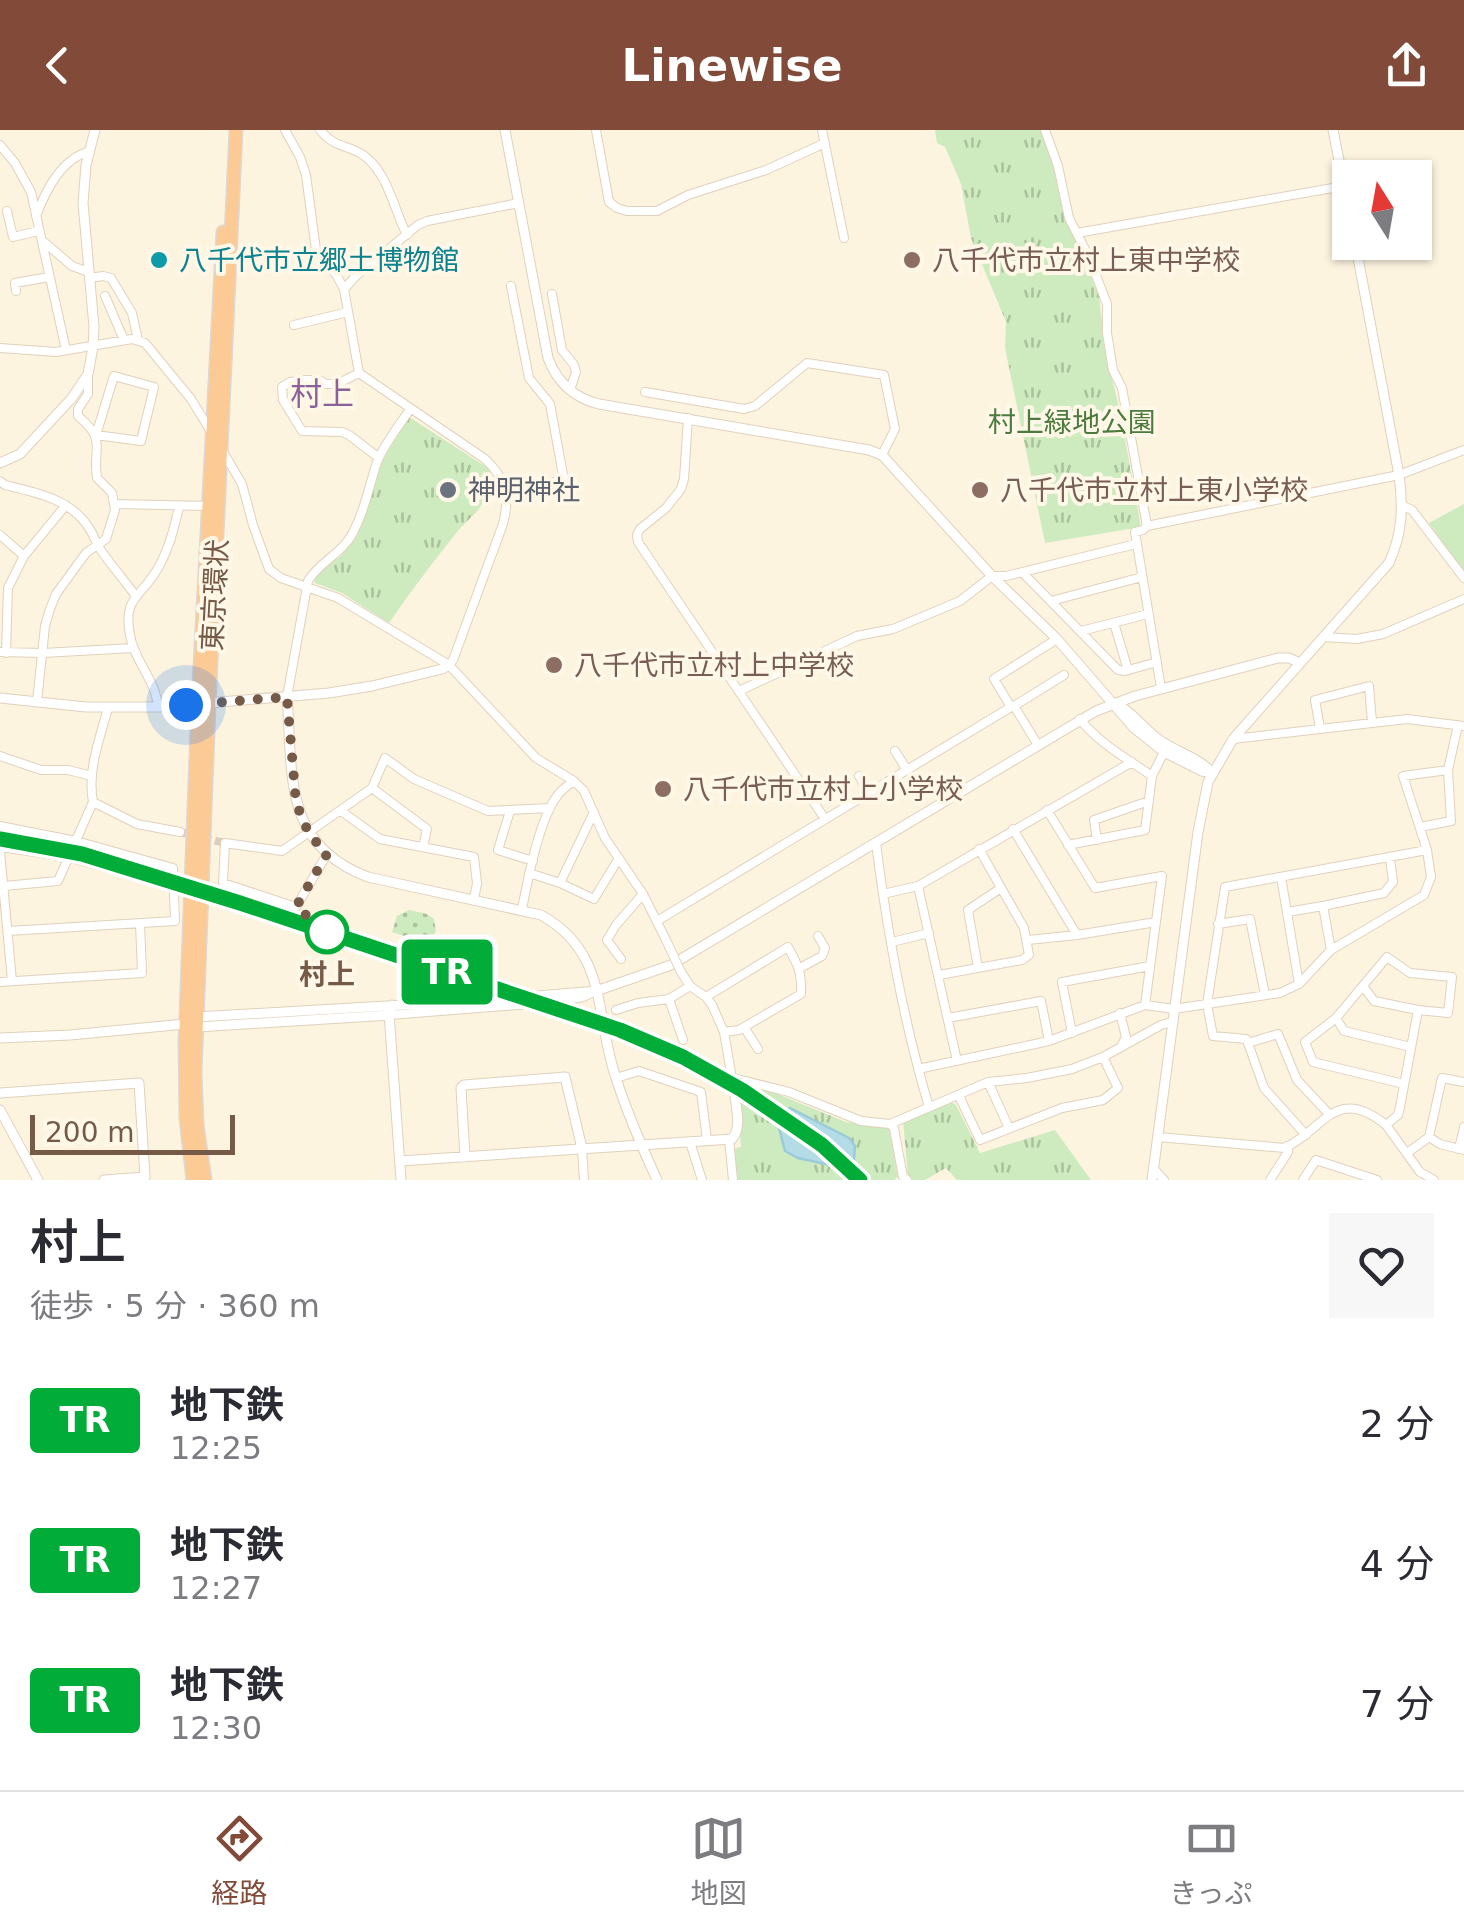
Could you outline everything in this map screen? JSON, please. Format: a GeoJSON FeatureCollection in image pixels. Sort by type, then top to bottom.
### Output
{"type":"FeatureCollection","features":[{"type":"Feature","properties":{"kind":"highway","name":"東京環状"},"geometry":{"type":"LineString","coordinates":[[193,1180],[186,1118],[193,1023],[227,130]]}},
{"type":"Feature","properties":{"kind":"highway","name":"東京環状"},"geometry":{"type":"LineString","coordinates":[[204,704],[222,450],[236,130]]}},
{"type":"Feature","properties":{"kind":"highway","name":"東京環状"},"geometry":{"type":"LineString","coordinates":[[193,1023],[196,1108],[205,1180]]}},
{"type":"Feature","properties":{"kind":"street"},"geometry":{"type":"LineString","coordinates":[[94,130],[83,203],[93,347],[88,394],[78,416],[96,435]]}},
{"type":"Feature","properties":{"kind":"street"},"geometry":{"type":"LineString","coordinates":[[0,698],[108,708],[204,704],[372,686],[442,669],[453,660],[503,524],[506,491],[499,474],[485,460],[359,374],[344,290],[338,276],[316,250],[306,175],[285,130]]}},
{"type":"Feature","properties":{"kind":"street"},"geometry":{"type":"LineString","coordinates":[[320,130],[334,143],[370,159],[390,192],[407,234]]}},
{"type":"Feature","properties":{"kind":"street"},"geometry":{"type":"LineString","coordinates":[[334,130],[334,143]]}},
{"type":"Feature","properties":{"kind":"street"},"geometry":{"type":"LineString","coordinates":[[506,130],[548,358],[556,376],[570,390],[599,404],[882,455],[992,576],[1057,640],[1134,728],[1164,752],[1212,773]]}},
{"type":"Feature","properties":{"kind":"street"},"geometry":{"type":"LineString","coordinates":[[596,130],[609,202],[626,210],[664,209],[688,195],[766,170],[825,143]]}},
{"type":"Feature","properties":{"kind":"street"},"geometry":{"type":"LineString","coordinates":[[822,130],[844,238]]}},
{"type":"Feature","properties":{"kind":"street"},"geometry":{"type":"LineString","coordinates":[[1045,130],[1070,218],[1107,304],[1106,332],[1122,388],[1147,526]]}},
{"type":"Feature","properties":{"kind":"street"},"geometry":{"type":"LineString","coordinates":[[1334,130],[1339,160]]}},
{"type":"Feature","properties":{"kind":"street"},"geometry":{"type":"LineString","coordinates":[[0,144],[28,185],[66,350]]}},
{"type":"Feature","properties":{"kind":"street"},"geometry":{"type":"LineString","coordinates":[[36,216],[45,194],[71,158],[90,151]]}},
{"type":"Feature","properties":{"kind":"street"},"geometry":{"type":"LineString","coordinates":[[1077,233],[1332,188]]}},
{"type":"Feature","properties":{"kind":"street"},"geometry":{"type":"LineString","coordinates":[[344,290],[356,276],[427,221],[519,204]]}},
{"type":"Feature","properties":{"kind":"street"},"geometry":{"type":"LineString","coordinates":[[7,211],[13,237],[39,235]]}},
{"type":"Feature","properties":{"kind":"street"},"geometry":{"type":"LineString","coordinates":[[39,235],[72,266],[89,275],[111,278],[132,314],[138,340]]}},
{"type":"Feature","properties":{"kind":"street"},"geometry":{"type":"LineString","coordinates":[[1164,1180],[1152,1174],[1198,832],[1212,773],[1233,738],[1389,563],[1398,545],[1403,506],[1399,474],[1358,260]]}},
{"type":"Feature","properties":{"kind":"street"},"geometry":{"type":"LineString","coordinates":[[16,291],[15,284],[50,277]]}},
{"type":"Feature","properties":{"kind":"street"},"geometry":{"type":"LineString","coordinates":[[506,491],[564,480],[550,404],[530,378],[511,286]]}},
{"type":"Feature","properties":{"kind":"street"},"geometry":{"type":"LineString","coordinates":[[552,294],[562,350],[576,372],[570,390]]}},
{"type":"Feature","properties":{"kind":"street"},"geometry":{"type":"LineString","coordinates":[[106,296],[124,340]]}},
{"type":"Feature","properties":{"kind":"street"},"geometry":{"type":"LineString","coordinates":[[294,325],[348,312]]}},
{"type":"Feature","properties":{"kind":"street"},"geometry":{"type":"LineString","coordinates":[[0,348],[66,350],[138,340],[152,349],[192,399],[242,484],[252,526],[269,568],[280,578],[338,598],[449,665],[536,758],[574,780],[584,791],[605,838],[642,894],[681,972],[690,986],[712,1005],[724,1032],[733,1078],[736,1134],[729,1139],[400,1161]]}},
{"type":"Feature","properties":{"kind":"street"},"geometry":{"type":"LineString","coordinates":[[645,392],[744,409],[755,406],[807,363],[884,376],[894,428],[882,455]]}},
{"type":"Feature","properties":{"kind":"street"},"geometry":{"type":"LineString","coordinates":[[0,464],[20,454],[72,398],[88,374]]}},
{"type":"Feature","properties":{"kind":"street"},"geometry":{"type":"LineString","coordinates":[[359,374],[336,384],[319,380],[290,382],[282,387],[282,396],[302,430],[342,432],[379,458]]}},
{"type":"Feature","properties":{"kind":"street"},"geometry":{"type":"LineString","coordinates":[[37,702],[45,626],[56,594],[86,553],[106,540],[116,510],[112,493],[97,478],[96,435],[114,376],[154,387],[141,442],[96,435]]}},
{"type":"Feature","properties":{"kind":"street"},"geometry":{"type":"LineString","coordinates":[[410,409],[379,458],[352,535],[340,552],[315,571],[307,586],[287,697],[299,812],[309,834],[327,854],[350,870],[541,915],[576,942],[585,956],[596,991],[616,1078],[657,1180]]}},
{"type":"Feature","properties":{"kind":"street"},"geometry":{"type":"LineString","coordinates":[[688,418],[681,488],[666,508],[640,529],[638,542],[825,819]]}},
{"type":"Feature","properties":{"kind":"street"},"geometry":{"type":"LineString","coordinates":[[1161,688],[1135,532],[1147,526],[1399,474],[1464,450]]}},
{"type":"Feature","properties":{"kind":"street"},"geometry":{"type":"LineString","coordinates":[[0,481],[42,493],[66,505],[88,525],[98,546],[135,595]]}},
{"type":"Feature","properties":{"kind":"street"},"geometry":{"type":"LineString","coordinates":[[115,504],[210,506]]}},
{"type":"Feature","properties":{"kind":"street"},"geometry":{"type":"LineString","coordinates":[[66,505],[24,556],[8,588],[3,653],[134,648]]}},
{"type":"Feature","properties":{"kind":"street"},"geometry":{"type":"LineString","coordinates":[[1403,506],[1412,510],[1464,578]]}},
{"type":"Feature","properties":{"kind":"street"},"geometry":{"type":"LineString","coordinates":[[158,707],[150,679],[134,648],[128,620],[131,602],[162,559],[179,507]]}},
{"type":"Feature","properties":{"kind":"street"},"geometry":{"type":"LineString","coordinates":[[0,536],[24,556]]}},
{"type":"Feature","properties":{"kind":"street"},"geometry":{"type":"LineString","coordinates":[[739,690],[857,636],[893,629],[960,601],[992,576],[1136,544]]}},
{"type":"Feature","properties":{"kind":"street"},"geometry":{"type":"LineString","coordinates":[[1022,572],[1118,670],[1156,662]]}},
{"type":"Feature","properties":{"kind":"street"},"geometry":{"type":"LineString","coordinates":[[1051,600],[1142,577]]}},
{"type":"Feature","properties":{"kind":"street"},"geometry":{"type":"LineString","coordinates":[[1323,637],[1357,639],[1383,634],[1464,599]]}},
{"type":"Feature","properties":{"kind":"street"},"geometry":{"type":"LineString","coordinates":[[1081,632],[1148,614]]}},
{"type":"Feature","properties":{"kind":"street"},"geometry":{"type":"LineString","coordinates":[[1114,623],[1128,670]]}},
{"type":"Feature","properties":{"kind":"street"},"geometry":{"type":"LineString","coordinates":[[657,921],[1012,707],[994,678],[1057,640]]}},
{"type":"Feature","properties":{"kind":"street"},"geometry":{"type":"LineString","coordinates":[[389,1009],[556,1002],[583,997],[670,965],[1080,719],[1161,688],[1278,658],[1300,663]]}},
{"type":"Feature","properties":{"kind":"street"},"geometry":{"type":"LineString","coordinates":[[1038,745],[1014,706],[1064,676]]}},
{"type":"Feature","properties":{"kind":"street"},"geometry":{"type":"LineString","coordinates":[[1320,728],[1315,700],[1369,686],[1372,722]]}},
{"type":"Feature","properties":{"kind":"street"},"geometry":{"type":"LineString","coordinates":[[1009,703],[1018,697],[1024,700]]}},
{"type":"Feature","properties":{"kind":"street"},"geometry":{"type":"LineString","coordinates":[[1115,704],[1125,708],[1158,740],[1206,764],[1212,773]]}},
{"type":"Feature","properties":{"kind":"street"},"geometry":{"type":"LineString","coordinates":[[4,886],[58,882],[93,802],[95,757],[108,708]]}},
{"type":"Feature","properties":{"kind":"street"},"geometry":{"type":"LineString","coordinates":[[1080,719],[1152,776]]}},
{"type":"Feature","properties":{"kind":"street"},"geometry":{"type":"LineString","coordinates":[[1233,738],[1418,719],[1461,725],[1448,770],[1451,821],[1420,826]]}},
{"type":"Feature","properties":{"kind":"street"},"geometry":{"type":"LineString","coordinates":[[895,751],[907,770]]}},
{"type":"Feature","properties":{"kind":"street"},"geometry":{"type":"LineString","coordinates":[[1068,846],[1145,830],[1152,776],[1164,752]]}},
{"type":"Feature","properties":{"kind":"street"},"geometry":{"type":"LineString","coordinates":[[0,756],[41,770],[68,770],[92,776]]}},
{"type":"Feature","properties":{"kind":"street"},"geometry":{"type":"LineString","coordinates":[[327,854],[296,907],[223,882],[225,843],[282,851],[372,788],[384,758],[414,779],[488,811],[550,808]]}},
{"type":"Feature","properties":{"kind":"street"},"geometry":{"type":"LineString","coordinates":[[882,894],[918,886],[1132,762]]}},
{"type":"Feature","properties":{"kind":"street"},"geometry":{"type":"LineString","coordinates":[[918,1069],[1049,1041],[1145,1005],[1174,1009],[1280,993],[1298,984],[1332,950],[1424,894],[1432,877],[1404,776],[1448,770]]}},
{"type":"Feature","properties":{"kind":"street"},"geometry":{"type":"LineString","coordinates":[[859,776],[869,792]]}},
{"type":"Feature","properties":{"kind":"street"},"geometry":{"type":"LineString","coordinates":[[522,909],[550,808],[574,780]]}},
{"type":"Feature","properties":{"kind":"street"},"geometry":{"type":"LineString","coordinates":[[372,788],[427,829],[423,848]]}},
{"type":"Feature","properties":{"kind":"street"},"geometry":{"type":"LineString","coordinates":[[1097,840],[1094,820],[1149,800]]}},
{"type":"Feature","properties":{"kind":"street"},"geometry":{"type":"LineString","coordinates":[[93,802],[137,824],[180,832]]}},
{"type":"Feature","properties":{"kind":"street"},"geometry":{"type":"LineString","coordinates":[[1048,810],[1094,888],[1162,876],[1145,1005]]}},
{"type":"Feature","properties":{"kind":"street"},"geometry":{"type":"LineString","coordinates":[[342,811],[380,839],[474,858],[474,900]]}},
{"type":"Feature","properties":{"kind":"street"},"geometry":{"type":"LineString","coordinates":[[510,812],[498,850],[533,861]]}},
{"type":"Feature","properties":{"kind":"street"},"geometry":{"type":"LineString","coordinates":[[560,884],[594,812]]}},
{"type":"Feature","properties":{"kind":"street"},"geometry":{"type":"LineString","coordinates":[[0,826],[76,841],[173,868],[175,921],[8,931]]}},
{"type":"Feature","properties":{"kind":"street"},"geometry":{"type":"LineString","coordinates":[[1013,829],[1077,935]]}},
{"type":"Feature","properties":{"kind":"street"},"geometry":{"type":"LineString","coordinates":[[876,843],[882,894],[929,1107]]}},
{"type":"Feature","properties":{"kind":"street"},"geometry":{"type":"LineString","coordinates":[[12,981],[0,849],[68,857],[174,887]]}},
{"type":"Feature","properties":{"kind":"street"},"geometry":{"type":"LineString","coordinates":[[939,975],[1029,955],[1024,928],[979,849]]}},
{"type":"Feature","properties":{"kind":"street"},"geometry":{"type":"LineString","coordinates":[[1306,1136],[1264,1088],[1246,1039],[1214,1036],[1208,1004],[1225,887],[1427,850]]}},
{"type":"Feature","properties":{"kind":"street"},"geometry":{"type":"LineString","coordinates":[[529,873],[594,899],[620,858]]}},
{"type":"Feature","properties":{"kind":"street"},"geometry":{"type":"LineString","coordinates":[[1287,912],[1384,893],[1393,882],[1390,858]]}},
{"type":"Feature","properties":{"kind":"street"},"geometry":{"type":"LineString","coordinates":[[1282,877],[1298,984]]}},
{"type":"Feature","properties":{"kind":"street"},"geometry":{"type":"LineString","coordinates":[[918,886],[957,1061]]}},
{"type":"Feature","properties":{"kind":"street"},"geometry":{"type":"LineString","coordinates":[[978,968],[968,910],[1001,888]]}},
{"type":"Feature","properties":{"kind":"street"},"geometry":{"type":"LineString","coordinates":[[621,959],[606,940],[642,894]]}},
{"type":"Feature","properties":{"kind":"street"},"geometry":{"type":"LineString","coordinates":[[1324,906],[1332,950]]}},
{"type":"Feature","properties":{"kind":"street"},"geometry":{"type":"LineString","coordinates":[[1218,924],[1250,918],[1265,995]]}},
{"type":"Feature","properties":{"kind":"street"},"geometry":{"type":"LineString","coordinates":[[1028,940],[1156,922]]}},
{"type":"Feature","properties":{"kind":"street"},"geometry":{"type":"LineString","coordinates":[[0,982],[142,973],[140,924]]}},
{"type":"Feature","properties":{"kind":"street"},"geometry":{"type":"LineString","coordinates":[[892,942],[929,933]]}},
{"type":"Feature","properties":{"kind":"street"},"geometry":{"type":"LineString","coordinates":[[800,968],[822,956],[826,948],[818,936]]}},
{"type":"Feature","properties":{"kind":"street"},"geometry":{"type":"LineString","coordinates":[[706,998],[788,947],[800,968],[801,994],[744,1027],[724,1032]]}},
{"type":"Feature","properties":{"kind":"street"},"geometry":{"type":"LineString","coordinates":[[1363,986],[1374,1001],[1448,1013],[1452,977],[1410,972],[1386,957],[1336,1018],[1305,1042],[1313,1062],[1404,1084]]}},
{"type":"Feature","properties":{"kind":"street"},"geometry":{"type":"LineString","coordinates":[[1072,1033],[1062,982],[1150,966]]}},
{"type":"Feature","properties":{"kind":"street"},"geometry":{"type":"LineString","coordinates":[[616,1010],[669,998],[690,986]]}},
{"type":"Feature","properties":{"kind":"street"},"geometry":{"type":"LineString","coordinates":[[0,1038],[596,991]]}},
{"type":"Feature","properties":{"kind":"street"},"geometry":{"type":"LineString","coordinates":[[669,998],[683,1040]]}},
{"type":"Feature","properties":{"kind":"street"},"geometry":{"type":"LineString","coordinates":[[948,1018],[1041,1000],[1049,1041]]}},
{"type":"Feature","properties":{"kind":"street"},"geometry":{"type":"LineString","coordinates":[[389,1009],[401,1180]]}},
{"type":"Feature","properties":{"kind":"street"},"geometry":{"type":"LineString","coordinates":[[1386,1125],[1398,1115],[1418,1010]]}},
{"type":"Feature","properties":{"kind":"street"},"geometry":{"type":"LineString","coordinates":[[1120,1013],[1126,1037],[1122,1046]]}},
{"type":"Feature","properties":{"kind":"street"},"geometry":{"type":"LineString","coordinates":[[1336,1018],[1344,1032],[1411,1047]]}},
{"type":"Feature","properties":{"kind":"street"},"geometry":{"type":"LineString","coordinates":[[733,1078],[789,1092],[861,1121],[890,1124],[988,1082],[1072,1069],[1172,1022]]}},
{"type":"Feature","properties":{"kind":"street"},"geometry":{"type":"LineString","coordinates":[[744,1027],[758,1050]]}},
{"type":"Feature","properties":{"kind":"street"},"geometry":{"type":"LineString","coordinates":[[1248,1043],[1278,1034],[1297,1080],[1328,1113]]}},
{"type":"Feature","properties":{"kind":"street"},"geometry":{"type":"LineString","coordinates":[[959,1096],[980,1140],[1062,1108],[1103,1100],[1118,1088],[1103,1057]]}},
{"type":"Feature","properties":{"kind":"street"},"geometry":{"type":"LineString","coordinates":[[616,1078],[639,1071],[701,1092],[706,1140]]}},
{"type":"Feature","properties":{"kind":"street"},"geometry":{"type":"LineString","coordinates":[[466,1157],[460,1088],[464,1084],[564,1078],[582,1148],[584,1180]]}},
{"type":"Feature","properties":{"kind":"street"},"geometry":{"type":"LineString","coordinates":[[1406,1153],[1429,1137],[1442,1078],[1464,1082]]}},
{"type":"Feature","properties":{"kind":"street"},"geometry":{"type":"LineString","coordinates":[[988,1082],[1010,1128]]}},
{"type":"Feature","properties":{"kind":"street"},"geometry":{"type":"LineString","coordinates":[[0,1094],[139,1083],[145,1178],[106,1180]]}},
{"type":"Feature","properties":{"kind":"street"},"geometry":{"type":"LineString","coordinates":[[1158,1137],[1270,1148],[1287,1146],[1306,1136],[1328,1113],[1342,1108],[1356,1110],[1386,1125],[1420,1172],[1434,1180]]}},
{"type":"Feature","properties":{"kind":"street"},"geometry":{"type":"LineString","coordinates":[[0,1110],[38,1180]]}},
{"type":"Feature","properties":{"kind":"street"},"geometry":{"type":"LineString","coordinates":[[890,1124],[894,1128],[902,1177],[906,1180]]}},
{"type":"Feature","properties":{"kind":"street"},"geometry":{"type":"LineString","coordinates":[[1429,1137],[1461,1149],[1464,1127]]}},
{"type":"Feature","properties":{"kind":"street"},"geometry":{"type":"LineString","coordinates":[[729,1139],[733,1180]]}},
{"type":"Feature","properties":{"kind":"street"},"geometry":{"type":"LineString","coordinates":[[690,1142],[702,1180]]}},
{"type":"Feature","properties":{"kind":"street"},"geometry":{"type":"LineString","coordinates":[[1270,1180],[1288,1152],[1287,1146]]}},
{"type":"Feature","properties":{"kind":"street"},"geometry":{"type":"LineString","coordinates":[[1304,1180],[1316,1160],[1377,1180]]}},
{"type":"Feature","properties":{"kind":"street"},"geometry":{"type":"LineString","coordinates":[[1310,1171],[1318,1180]]}},
{"type":"Feature","properties":{"kind":"green space","name":"村上緑地公園"},"geometry":{"type":"Polygon","coordinates":[[[935,130],[1042,130],[1063,210],[1099,296],[1105,350],[1141,527],[1045,543],[1005,348],[1006,322],[971,238],[961,184],[945,147],[937,143],[935,130]]]}},
{"type":"Feature","properties":{"kind":"green space"},"geometry":{"type":"Polygon","coordinates":[[[409,417],[491,470],[481,506],[448,543],[389,623],[342,593],[315,583],[314,576],[341,556],[357,536],[379,466],[409,417]]]}},
{"type":"Feature","properties":{"kind":"green space"},"geometry":{"type":"Polygon","coordinates":[[[1464,504],[1464,572],[1429,523],[1464,504]]]}},
{"type":"Feature","properties":{"kind":"green space"},"geometry":{"type":"Polygon","coordinates":[[[409,910],[434,919],[436,931],[429,944],[392,932],[397,916],[409,910]]]}},
{"type":"Feature","properties":{"kind":"green space"},"geometry":{"type":"Polygon","coordinates":[[[738,1090],[770,1091],[846,1122],[889,1128],[898,1177],[737,1180],[733,1149],[741,1147],[738,1090]]]}},
{"type":"Feature","properties":{"kind":"green space"},"geometry":{"type":"Polygon","coordinates":[[[951,1102],[980,1153],[1055,1130],[1091,1180],[957,1180],[946,1168],[925,1180],[911,1180],[903,1121],[951,1102]]]}},
{"type":"Feature","properties":{"kind":"water"},"geometry":{"type":"Polygon","coordinates":[[[790,1108],[849,1138],[855,1146],[853,1170],[798,1158],[785,1151],[776,1116],[790,1108]]]}},
{"type":"Feature","properties":{"kind":"tunnel"},"geometry":{"type":"LineString","coordinates":[[180,832],[225,843]]}},
{"type":"Feature","properties":{"kind":"railway"},"geometry":{"type":"LineString","coordinates":[[0,835],[81,851],[162,874],[645,1036],[687,1054],[749,1090],[866,1180]]}},
{"type":"Feature","properties":{"kind":"metro line","name":"TR"},"geometry":{"type":"LineString","coordinates":[[0,839],[82,854],[620,1030],[683,1057],[742,1090],[822,1145],[860,1180]]}},
{"type":"Feature","properties":{"kind":"place","name":"八千代市立郷土博物館"},"geometry":{"type":"Point","coordinates":[159,260]}},
{"type":"Feature","properties":{"kind":"place","name":"八千代市立村上東中学校"},"geometry":{"type":"Point","coordinates":[912,260]}},
{"type":"Feature","properties":{"kind":"place","name":"神明神社"},"geometry":{"type":"Point","coordinates":[448,490]}},
{"type":"Feature","properties":{"kind":"place","name":"八千代市立村上東小学校"},"geometry":{"type":"Point","coordinates":[980,490]}},
{"type":"Feature","properties":{"kind":"place","name":"八千代市立村上中学校"},"geometry":{"type":"Point","coordinates":[554,665]}},
{"type":"Feature","properties":{"kind":"place","name":"八千代市立村上小学校"},"geometry":{"type":"Point","coordinates":[663,789]}},
{"type":"Feature","properties":{"kind":"place","name":"村上"},"geometry":{"type":"Point","coordinates":[327,932]}},
{"type":"Feature","properties":{"kind":"district","name":"村上"},"geometry":{"type":"Point","coordinates":[322,394]}},
{"type":"Feature","properties":{"kind":"route"},"geometry":{"type":"LineString","coordinates":[[186,705],[287,697],[296,803],[309,834],[327,854],[296,907],[327,932]]}}]}
